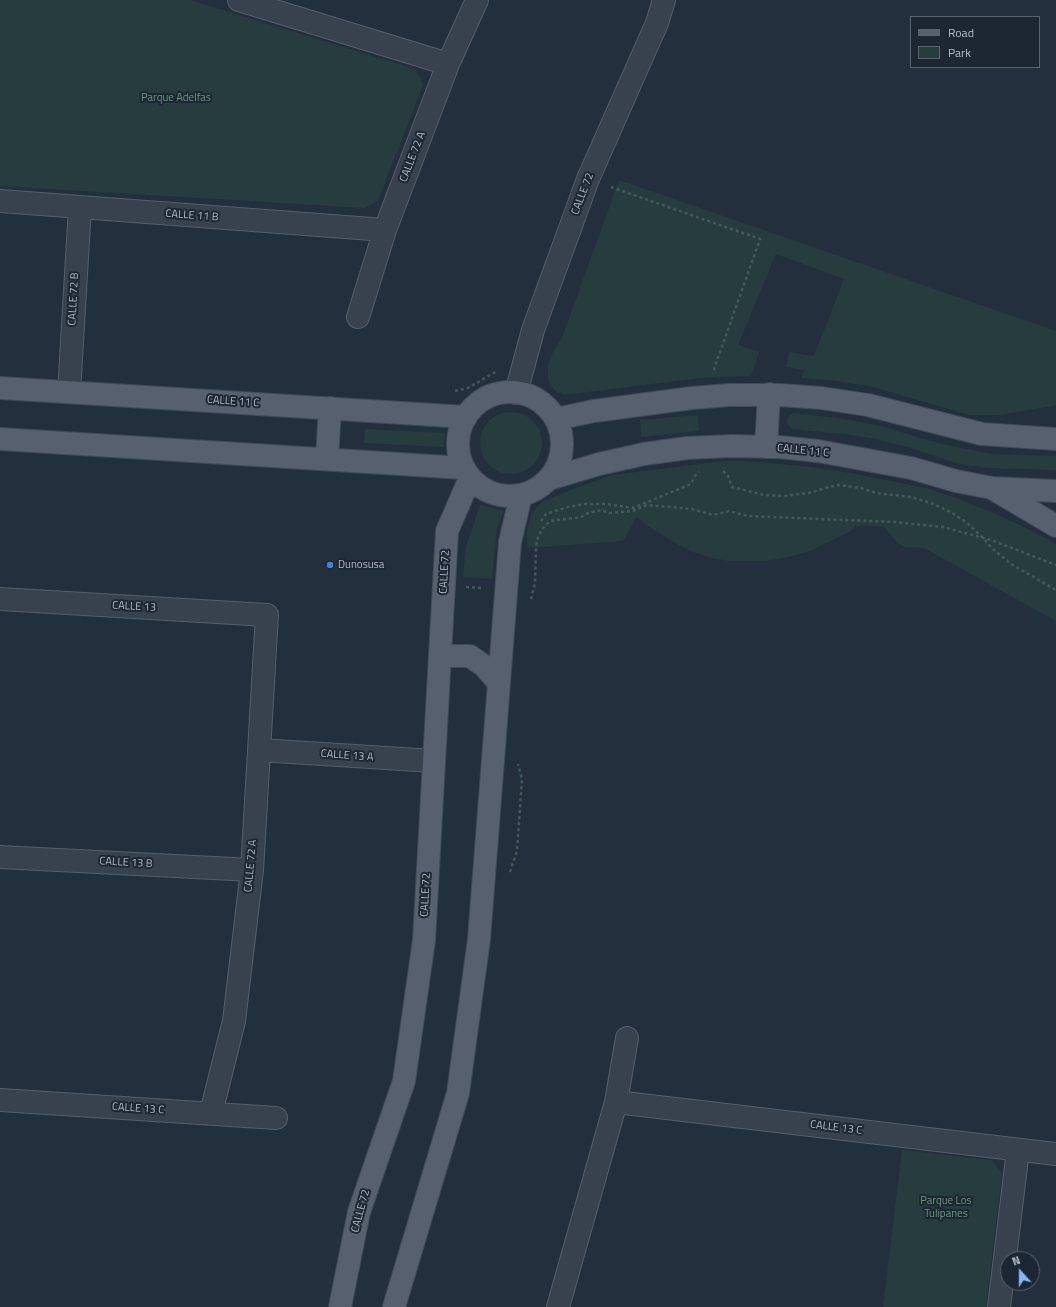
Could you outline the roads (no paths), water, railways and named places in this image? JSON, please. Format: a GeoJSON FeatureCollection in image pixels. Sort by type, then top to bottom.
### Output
{"type":"FeatureCollection","features":[{"type":"Feature","properties":{"kind":"main road","name":"CALLE 11 C"},"geometry":{"type":"LineString","coordinates":[[0,388],[466,417]]}},
{"type":"Feature","properties":{"kind":"main road"},"geometry":{"type":"LineString","coordinates":[[516,393],[528,395],[539,401],[556,419],[561,431],[561,456],[549,479],[532,492],[522,495],[499,496],[488,492],[479,486],[467,473],[459,455],[458,442],[460,429],[466,417],[473,408],[482,401],[493,395],[516,393]]}},
{"type":"Feature","properties":{"kind":"main road"},"geometry":{"type":"LineString","coordinates":[[556,419],[616,408],[712,396],[769,394],[821,398],[868,405],[982,434],[1050,435]]}},
{"type":"Feature","properties":{"kind":"main road"},"geometry":{"type":"LineString","coordinates":[[766,447],[769,394]]}},
{"type":"Feature","properties":{"kind":"main road"},"geometry":{"type":"LineString","coordinates":[[327,459],[330,408]]}},
{"type":"Feature","properties":{"kind":"main road"},"geometry":{"type":"LineString","coordinates":[[0,439],[327,459],[467,473]]}},
{"type":"Feature","properties":{"kind":"main road","name":"CALLE 11 C"},"geometry":{"type":"LineString","coordinates":[[549,479],[599,464],[644,454],[687,448],[712,458],[731,446],[818,451],[911,468],[956,481],[992,488],[1056,491]]}},
{"type":"Feature","properties":{"kind":"main road","name":"CALLE 72"},"geometry":{"type":"LineString","coordinates":[[340,1307],[359,1212],[404,1081],[424,940],[447,531],[467,473]]}},
{"type":"Feature","properties":{"kind":"main road"},"geometry":{"type":"LineString","coordinates":[[992,488],[1056,526]]}},
{"type":"Feature","properties":{"kind":"main road"},"geometry":{"type":"LineString","coordinates":[[394,1307],[458,1093],[479,939],[510,542],[522,495]]}},
{"type":"Feature","properties":{"kind":"main road"},"geometry":{"type":"LineString","coordinates":[[440,656],[470,656],[484,666],[499,683]]}},
{"type":"Feature","properties":{"kind":"street"},"geometry":{"type":"LineString","coordinates":[[239,0],[448,64]]}},
{"type":"Feature","properties":{"kind":"street","name":"CALLE 72 A"},"geometry":{"type":"LineString","coordinates":[[358,317],[385,230],[448,64],[477,0]]}},
{"type":"Feature","properties":{"kind":"street","name":"CALLE 72"},"geometry":{"type":"LineString","coordinates":[[516,393],[533,330],[588,179],[657,23],[664,0]]}},
{"type":"Feature","properties":{"kind":"street","name":"CALLE 11 B"},"geometry":{"type":"LineString","coordinates":[[0,201],[385,230]]}},
{"type":"Feature","properties":{"kind":"street","name":"CALLE 72 B"},"geometry":{"type":"LineString","coordinates":[[69,392],[80,207]]}},
{"type":"Feature","properties":{"kind":"street","name":"CALLE 13"},"geometry":{"type":"LineString","coordinates":[[0,599],[267,615]]}},
{"type":"Feature","properties":{"kind":"street","name":"CALLE 72 A"},"geometry":{"type":"LineString","coordinates":[[211,1113],[234,1021],[252,870],[267,615]]}},
{"type":"Feature","properties":{"kind":"street","name":"CALLE 13 A"},"geometry":{"type":"LineString","coordinates":[[259,750],[434,761]]}},
{"type":"Feature","properties":{"kind":"street","name":"CALLE 13 B"},"geometry":{"type":"LineString","coordinates":[[0,857],[252,870]]}},
{"type":"Feature","properties":{"kind":"street"},"geometry":{"type":"LineString","coordinates":[[558,1307],[616,1102],[627,1038]]}},
{"type":"Feature","properties":{"kind":"street","name":"CALLE 13 C"},"geometry":{"type":"LineString","coordinates":[[0,1100],[276,1118]]}},
{"type":"Feature","properties":{"kind":"street","name":"CALLE 13 C"},"geometry":{"type":"LineString","coordinates":[[616,1102],[1056,1154]]}},
{"type":"Feature","properties":{"kind":"street"},"geometry":{"type":"LineString","coordinates":[[999,1307],[1018,1150]]}},
{"type":"Feature","properties":{"kind":"place","name":"Dunosusa"},"geometry":{"type":"Point","coordinates":[330,565]}},
{"type":"Feature","properties":{"kind":"park label","name":"Parque Adelfas"},"geometry":{"type":"Point","coordinates":[176,98]}},
{"type":"Feature","properties":{"kind":"park label","name":"Parque Los Tulipanes"},"geometry":{"type":"Point","coordinates":[946,1207]}}]}
